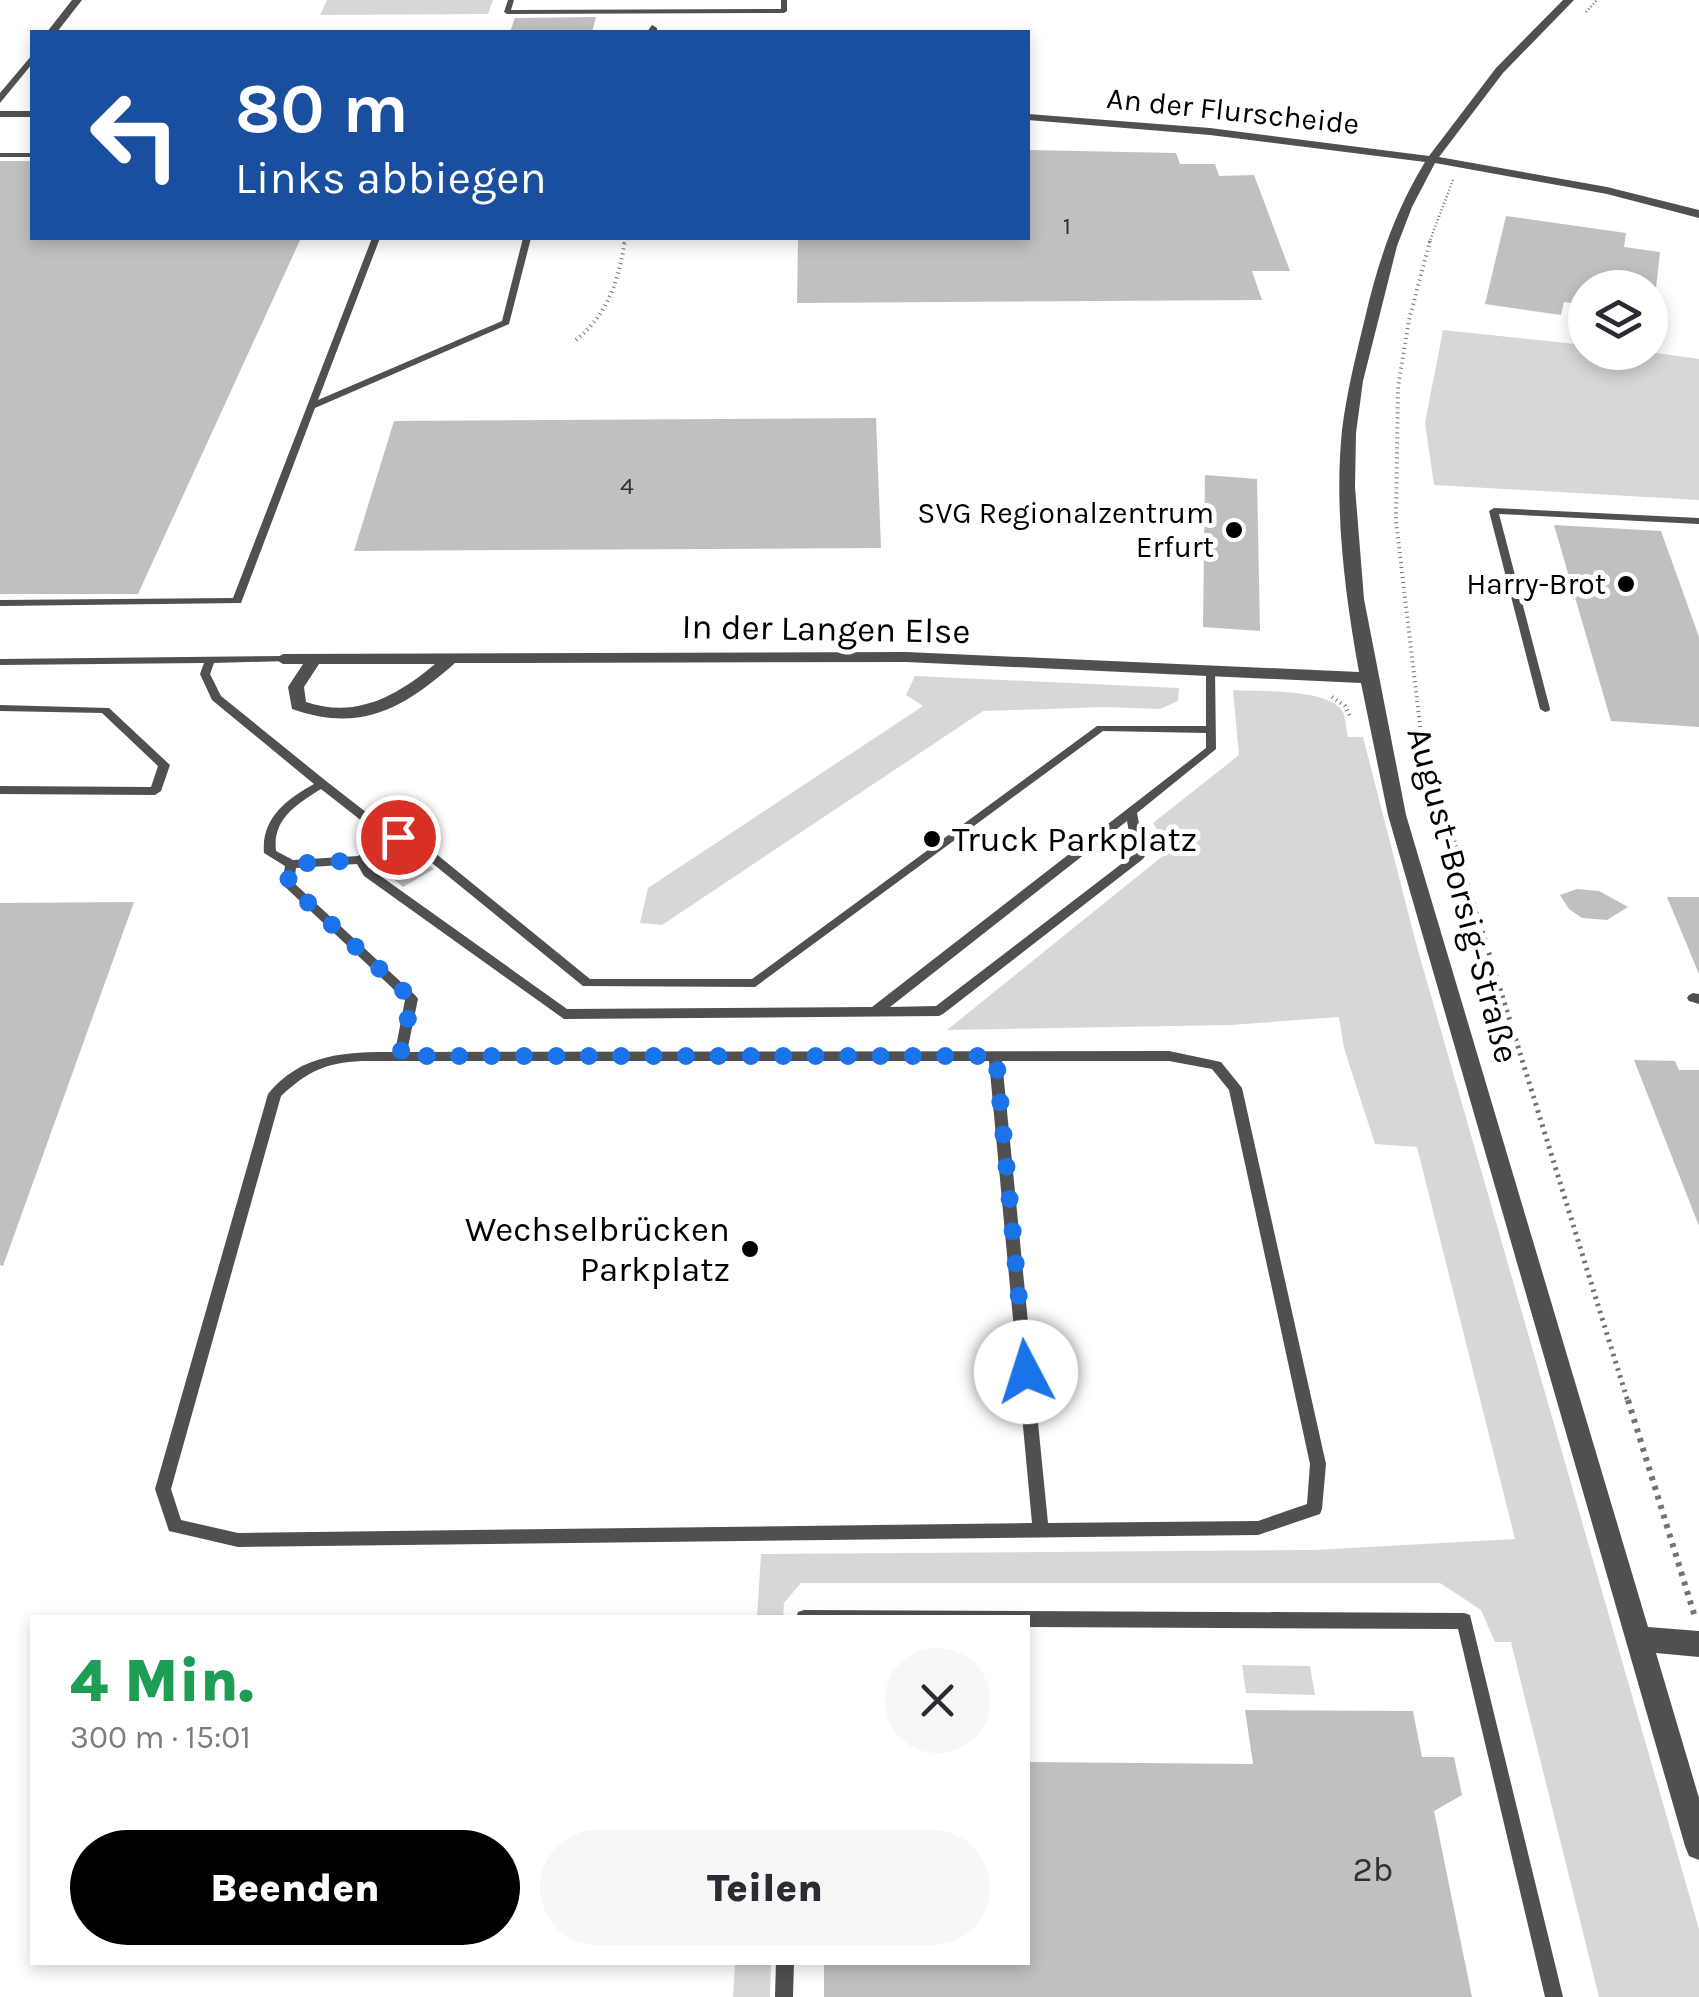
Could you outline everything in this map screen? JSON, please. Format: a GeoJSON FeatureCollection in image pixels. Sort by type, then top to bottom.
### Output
{"type":"FeatureCollection","features":[{"type":"Feature","properties":{"kind":"street"},"geometry":{"type":"LineString","coordinates":[[54,30],[77,0]]}},
{"type":"Feature","properties":{"kind":"street","name":"August-Borsig-Straße"},"geometry":{"type":"LineString","coordinates":[[1569,0],[1474,98],[1405,208],[1380,283],[1356,384],[1350,472],[1354,588],[1397,815],[1699,1846]]}},
{"type":"Feature","properties":{"kind":"street"},"geometry":{"type":"LineString","coordinates":[[0,100],[30,61]]}},
{"type":"Feature","properties":{"kind":"street"},"geometry":{"type":"LineString","coordinates":[[0,114],[30,114]]}},
{"type":"Feature","properties":{"kind":"street","name":"An der Flurscheide"},"geometry":{"type":"LineString","coordinates":[[1030,118],[1228,132],[1433,159],[1597,194],[1647,198],[1699,214]]}},
{"type":"Feature","properties":{"kind":"street","name":"In der Langen Else"},"geometry":{"type":"LineString","coordinates":[[283,659],[906,657],[1368,678]]}},
{"type":"Feature","properties":{"kind":"street"},"geometry":{"type":"LineString","coordinates":[[314,659],[296,687],[298,705],[318,714],[342,716],[368,714],[412,694],[451,658]]}},
{"type":"Feature","properties":{"kind":"street"},"geometry":{"type":"LineString","coordinates":[[1638,1639],[1699,1644]]}},
{"type":"Feature","properties":{"kind":"lane"},"geometry":{"type":"LineString","coordinates":[[511,0],[507,12],[784,11],[784,0]]}},
{"type":"Feature","properties":{"kind":"lane"},"geometry":{"type":"LineString","coordinates":[[652,30],[655,12]]}},
{"type":"Feature","properties":{"kind":"lane"},"geometry":{"type":"LineString","coordinates":[[0,155],[30,154]]}},
{"type":"Feature","properties":{"kind":"lane"},"geometry":{"type":"LineString","coordinates":[[0,603],[238,601],[375,240]]}},
{"type":"Feature","properties":{"kind":"lane"},"geometry":{"type":"LineString","coordinates":[[310,406],[506,322],[526,240]]}},
{"type":"Feature","properties":{"kind":"lane"},"geometry":{"type":"LineString","coordinates":[[1545,709],[1494,510],[1699,521]]}},
{"type":"Feature","properties":{"kind":"lane"},"geometry":{"type":"LineString","coordinates":[[0,662],[283,659]]}},
{"type":"Feature","properties":{"kind":"lane"},"geometry":{"type":"LineString","coordinates":[[210,660],[205,674],[216,698],[376,826],[420,847],[587,983],[756,982],[1101,728],[1212,730]]}},
{"type":"Feature","properties":{"kind":"lane"},"geometry":{"type":"LineString","coordinates":[[876,1011],[1212,749],[1211,671]]}},
{"type":"Feature","properties":{"kind":"lane"},"geometry":{"type":"LineString","coordinates":[[0,708],[104,710],[164,764],[154,791],[0,790]]}},
{"type":"Feature","properties":{"kind":"lane"},"geometry":{"type":"LineString","coordinates":[[322,784],[294,800],[272,824],[270,854],[290,864],[360,860],[398,837]]}},
{"type":"Feature","properties":{"kind":"lane"},"geometry":{"type":"LineString","coordinates":[[360,860],[368,873],[564,1014],[939,1010],[1139,856],[1131,812]]}},
{"type":"Feature","properties":{"kind":"lane"},"geometry":{"type":"LineString","coordinates":[[290,864],[288,884],[412,999],[400,1056]]}},
{"type":"Feature","properties":{"kind":"lane"},"geometry":{"type":"LineString","coordinates":[[334,1056],[400,1056],[1170,1056],[1216,1065],[1235,1088],[1318,1464],[1314,1510],[1258,1528],[238,1540],[176,1526],[163,1489],[275,1094],[298,1070],[334,1056]]}},
{"type":"Feature","properties":{"kind":"lane"},"geometry":{"type":"LineString","coordinates":[[996,1056],[1041,1531]]}},
{"type":"Feature","properties":{"kind":"lane"},"geometry":{"type":"LineString","coordinates":[[1030,1619],[1464,1621],[1554,1997]]}},
{"type":"Feature","properties":{"kind":"lane"},"geometry":{"type":"LineString","coordinates":[[784,1997],[785,1965]]}},
{"type":"Feature","properties":{"kind":"path"},"geometry":{"type":"LineString","coordinates":[[1574,23],[1597,0]]}},
{"type":"Feature","properties":{"kind":"path"},"geometry":{"type":"LineString","coordinates":[[1462,164],[1438,216],[1412,293],[1395,402],[1394,489],[1402,609],[1421,734],[1699,1630]]}},
{"type":"Feature","properties":{"kind":"path"},"geometry":{"type":"LineString","coordinates":[[576,340],[594,327],[610,305],[625,240]]}},
{"type":"Feature","properties":{"kind":"shaded area"},"geometry":{"type":"Polygon","coordinates":[[[327,0],[493,0],[488,14],[320,15],[327,0]]]}},
{"type":"Feature","properties":{"kind":"shaded area"},"geometry":{"type":"Polygon","coordinates":[[[1443,330],[1568,343],[1568,370],[1668,370],[1668,355],[1699,359],[1699,500],[1434,485],[1425,423],[1443,330]]]}},
{"type":"Feature","properties":{"kind":"shaded area"},"geometry":{"type":"Polygon","coordinates":[[[915,676],[1179,688],[1178,701],[1160,709],[983,711],[662,925],[640,923],[648,888],[923,706],[906,695],[915,676]]]}},
{"type":"Feature","properties":{"kind":"shaded area"},"geometry":{"type":"Polygon","coordinates":[[[1233,690],[1324,699],[1343,712],[1348,737],[1363,737],[1417,947],[1699,1929],[1699,1997],[1599,1997],[1511,1642],[1495,1642],[1481,1610],[1440,1583],[801,1583],[784,1603],[783,1615],[757,1615],[761,1554],[1313,1550],[1515,1539],[1417,1147],[1375,1144],[1344,1048],[1339,1017],[1231,1025],[947,1030],[1169,851],[1153,823],[1239,755],[1233,690]]]}},
{"type":"Feature","properties":{"kind":"shaded area"},"geometry":{"type":"Polygon","coordinates":[[[1242,1665],[1310,1666],[1315,1695],[1246,1693],[1242,1665]]]}},
{"type":"Feature","properties":{"kind":"shaded area"},"geometry":{"type":"Polygon","coordinates":[[[735,1965],[771,1965],[770,1997],[733,1997],[735,1965]]]}},
{"type":"Feature","properties":{"kind":"building"},"geometry":{"type":"Polygon","coordinates":[[[596,17],[593,30],[511,30],[515,18],[596,17]]]}},
{"type":"Feature","properties":{"kind":"building"},"geometry":{"type":"Polygon","coordinates":[[[1030,150],[1176,153],[1180,164],[1215,164],[1219,176],[1254,175],[1290,271],[1252,271],[1262,300],[797,303],[798,240],[1030,240],[1030,150]]]}},
{"type":"Feature","properties":{"kind":"building"},"geometry":{"type":"Polygon","coordinates":[[[0,161],[30,161],[30,240],[300,240],[138,594],[0,594],[0,161]]]}},
{"type":"Feature","properties":{"kind":"building"},"geometry":{"type":"Polygon","coordinates":[[[1506,216],[1626,233],[1624,247],[1660,252],[1658,270],[1568,270],[1568,303],[1564,302],[1561,315],[1485,304],[1506,216]]]}},
{"type":"Feature","properties":{"kind":"building"},"geometry":{"type":"Polygon","coordinates":[[[876,418],[881,548],[354,551],[394,421],[876,418]]]}},
{"type":"Feature","properties":{"kind":"building"},"geometry":{"type":"Polygon","coordinates":[[[1205,475],[1257,479],[1260,631],[1203,627],[1205,475]]]}},
{"type":"Feature","properties":{"kind":"building","name":"Harry-Brot"},"geometry":{"type":"Polygon","coordinates":[[[1554,525],[1661,531],[1699,637],[1699,727],[1611,721],[1554,525]]]}},
{"type":"Feature","properties":{"kind":"building"},"geometry":{"type":"Polygon","coordinates":[[[409,851],[434,869],[403,887],[380,869],[409,851]]]}},
{"type":"Feature","properties":{"kind":"building"},"geometry":{"type":"Polygon","coordinates":[[[1577,889],[1599,891],[1628,907],[1607,920],[1582,918],[1569,909],[1560,895],[1577,889]]]}},
{"type":"Feature","properties":{"kind":"building"},"geometry":{"type":"Polygon","coordinates":[[[1667,897],[1699,897],[1699,974],[1667,897]]]}},
{"type":"Feature","properties":{"kind":"building"},"geometry":{"type":"Polygon","coordinates":[[[134,902],[3,1266],[0,1265],[0,903],[134,902]]]}},
{"type":"Feature","properties":{"kind":"building"},"geometry":{"type":"Polygon","coordinates":[[[1634,1060],[1675,1061],[1679,1070],[1699,1070],[1699,1226],[1634,1060]]]}},
{"type":"Feature","properties":{"kind":"building"},"geometry":{"type":"Polygon","coordinates":[[[1245,1710],[1413,1711],[1422,1757],[1454,1757],[1462,1795],[1434,1811],[1472,1997],[824,1997],[824,1965],[1030,1965],[1030,1762],[1253,1764],[1245,1710]]]}},
{"type":"Feature","properties":{"kind":"place","name":"SVG Regionalzentrum Erfurt"},"geometry":{"type":"Point","coordinates":[1234,530]}},
{"type":"Feature","properties":{"kind":"place","name":"Harry-Brot"},"geometry":{"type":"Point","coordinates":[1626,584]}},
{"type":"Feature","properties":{"kind":"place","name":"Truck Parkplatz"},"geometry":{"type":"Point","coordinates":[932,839]}},
{"type":"Feature","properties":{"kind":"place","name":"Wechselbrücken Parkplatz"},"geometry":{"type":"Point","coordinates":[750,1249]}},
{"type":"Feature","properties":{"kind":"route"},"geometry":{"type":"LineString","coordinates":[[398,837],[360,860],[290,864],[288,884],[412,999],[400,1056],[996,1056],[1026,1372]]}}]}
